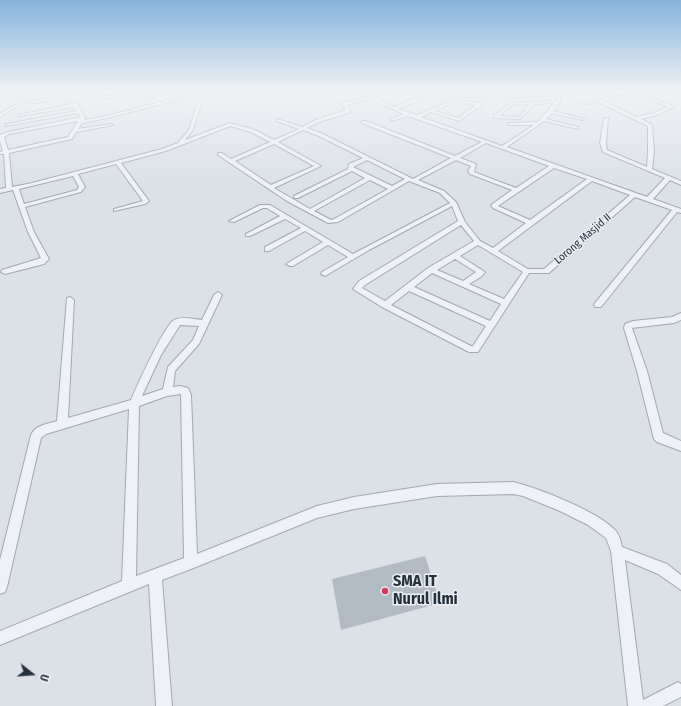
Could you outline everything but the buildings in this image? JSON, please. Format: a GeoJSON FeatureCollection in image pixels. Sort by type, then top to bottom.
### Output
{"type":"FeatureCollection","features":[{"type":"Feature","properties":{"kind":"street"},"geometry":{"type":"LineString","coordinates":[[7,125],[18,123]]}},
{"type":"Feature","properties":{"kind":"street"},"geometry":{"type":"LineString","coordinates":[[9,189],[7,165],[3,153],[1,136],[5,134],[69,123]]}},
{"type":"Feature","properties":{"kind":"street"},"geometry":{"type":"LineString","coordinates":[[3,153],[66,140],[75,132],[79,123]]}},
{"type":"Feature","properties":{"kind":"street"},"geometry":{"type":"LineString","coordinates":[[180,143],[191,130],[193,123]]}},
{"type":"Feature","properties":{"kind":"street"},"geometry":{"type":"LineString","coordinates":[[289,123],[305,128],[411,180],[442,192],[454,203],[462,222],[478,242],[527,271],[476,349],[472,350],[385,305],[358,290],[357,287],[462,222]]}},
{"type":"Feature","properties":{"kind":"street"},"geometry":{"type":"LineString","coordinates":[[231,161],[314,123]]}},
{"type":"Feature","properties":{"kind":"street"},"geometry":{"type":"LineString","coordinates":[[366,123],[474,165],[471,170],[472,173],[516,190]]}},
{"type":"Feature","properties":{"kind":"street"},"geometry":{"type":"LineString","coordinates":[[434,123],[678,210],[598,305]]}},
{"type":"Feature","properties":{"kind":"street"},"geometry":{"type":"LineString","coordinates":[[503,125],[524,123]]}},
{"type":"Feature","properties":{"kind":"street"},"geometry":{"type":"LineString","coordinates":[[504,147],[540,123]]}},
{"type":"Feature","properties":{"kind":"street"},"geometry":{"type":"LineString","coordinates":[[552,123],[576,128]]}},
{"type":"Feature","properties":{"kind":"street"},"geometry":{"type":"LineString","coordinates":[[606,123],[603,143],[604,150],[681,183]]}},
{"type":"Feature","properties":{"kind":"street"},"geometry":{"type":"LineString","coordinates":[[646,123],[651,126],[649,170]]}},
{"type":"Feature","properties":{"kind":"street"},"geometry":{"type":"LineString","coordinates":[[0,191],[75,174],[169,148],[230,124],[253,131],[318,166],[271,188]]}},
{"type":"Feature","properties":{"kind":"street"},"geometry":{"type":"LineString","coordinates":[[75,132],[112,125]]}},
{"type":"Feature","properties":{"kind":"street"},"geometry":{"type":"LineString","coordinates":[[220,154],[271,188],[330,222],[336,221],[392,189],[487,141]]}},
{"type":"Feature","properties":{"kind":"street"},"geometry":{"type":"LineString","coordinates":[[296,197],[351,169],[351,165],[367,158]]}},
{"type":"Feature","properties":{"kind":"street"},"geometry":{"type":"LineString","coordinates":[[116,210],[146,201],[117,162]]}},
{"type":"Feature","properties":{"kind":"street"},"geometry":{"type":"LineString","coordinates":[[0,167],[7,165]]}},
{"type":"Feature","properties":{"kind":"street"},"geometry":{"type":"LineString","coordinates":[[531,223],[494,206],[554,165]]}},
{"type":"Feature","properties":{"kind":"street"},"geometry":{"type":"LineString","coordinates":[[351,169],[392,189]]}},
{"type":"Feature","properties":{"kind":"street"},"geometry":{"type":"LineString","coordinates":[[22,206],[78,191],[82,187],[75,174]]}},
{"type":"Feature","properties":{"kind":"street"},"geometry":{"type":"LineString","coordinates":[[313,209],[369,178]]}},
{"type":"Feature","properties":{"kind":"street"},"geometry":{"type":"LineString","coordinates":[[494,251],[592,178]]}},
{"type":"Feature","properties":{"kind":"street"},"geometry":{"type":"LineString","coordinates":[[649,199],[669,178]]}},
{"type":"Feature","properties":{"kind":"street"},"geometry":{"type":"LineString","coordinates":[[5,272],[41,262],[45,259],[31,232],[16,188]]}},
{"type":"Feature","properties":{"kind":"street","name":"Lorong Masjid II"},"geometry":{"type":"LineString","coordinates":[[527,271],[546,271],[635,194]]}},
{"type":"Feature","properties":{"kind":"street"},"geometry":{"type":"LineString","coordinates":[[325,274],[352,256],[454,203]]}},
{"type":"Feature","properties":{"kind":"street"},"geometry":{"type":"LineString","coordinates":[[232,221],[264,205],[268,206],[352,256]]}},
{"type":"Feature","properties":{"kind":"street"},"geometry":{"type":"LineString","coordinates":[[248,235],[285,216]]}},
{"type":"Feature","properties":{"kind":"street"},"geometry":{"type":"LineString","coordinates":[[267,249],[306,228]]}},
{"type":"Feature","properties":{"kind":"street"},"geometry":{"type":"LineString","coordinates":[[290,264],[328,242]]}},
{"type":"Feature","properties":{"kind":"street"},"geometry":{"type":"LineString","coordinates":[[385,305],[431,270],[478,242]]}},
{"type":"Feature","properties":{"kind":"street"},"geometry":{"type":"LineString","coordinates":[[455,256],[480,272],[464,284]]}},
{"type":"Feature","properties":{"kind":"street"},"geometry":{"type":"LineString","coordinates":[[431,270],[505,303]]}},
{"type":"Feature","properties":{"kind":"street"},"geometry":{"type":"LineString","coordinates":[[408,287],[491,326]]}},
{"type":"Feature","properties":{"kind":"street"},"geometry":{"type":"LineString","coordinates":[[167,392],[171,368],[194,345],[218,295]]}},
{"type":"Feature","properties":{"kind":"street"},"geometry":{"type":"LineString","coordinates":[[62,425],[70,300]]}},
{"type":"Feature","properties":{"kind":"street"},"geometry":{"type":"LineString","coordinates":[[681,316],[674,320],[633,324],[628,326],[642,371],[658,436],[661,439],[681,446]]}},
{"type":"Feature","properties":{"kind":"street"},"geometry":{"type":"LineString","coordinates":[[129,585],[134,403],[157,354],[175,324],[178,322],[205,323]]}},
{"type":"Feature","properties":{"kind":"street"},"geometry":{"type":"LineString","coordinates":[[0,587],[35,437],[43,430],[167,392],[181,390],[186,392],[191,563]]}},
{"type":"Feature","properties":{"kind":"street"},"geometry":{"type":"LineString","coordinates":[[0,638],[129,585],[191,563],[317,512],[354,503],[437,490],[513,488],[525,491],[600,525],[613,537],[617,551],[636,706]]}},
{"type":"Feature","properties":{"kind":"street"},"geometry":{"type":"LineString","coordinates":[[617,551],[662,569],[681,583]]}},
{"type":"Feature","properties":{"kind":"street"},"geometry":{"type":"LineString","coordinates":[[155,576],[164,706]]}},
{"type":"Feature","properties":{"kind":"street"},"geometry":{"type":"LineString","coordinates":[[647,706],[678,690]]}},
{"type":"Feature","properties":{"kind":"place","name":"SMA IT Nurul Ilmi"},"geometry":{"type":"Point","coordinates":[385,591]}}]}
